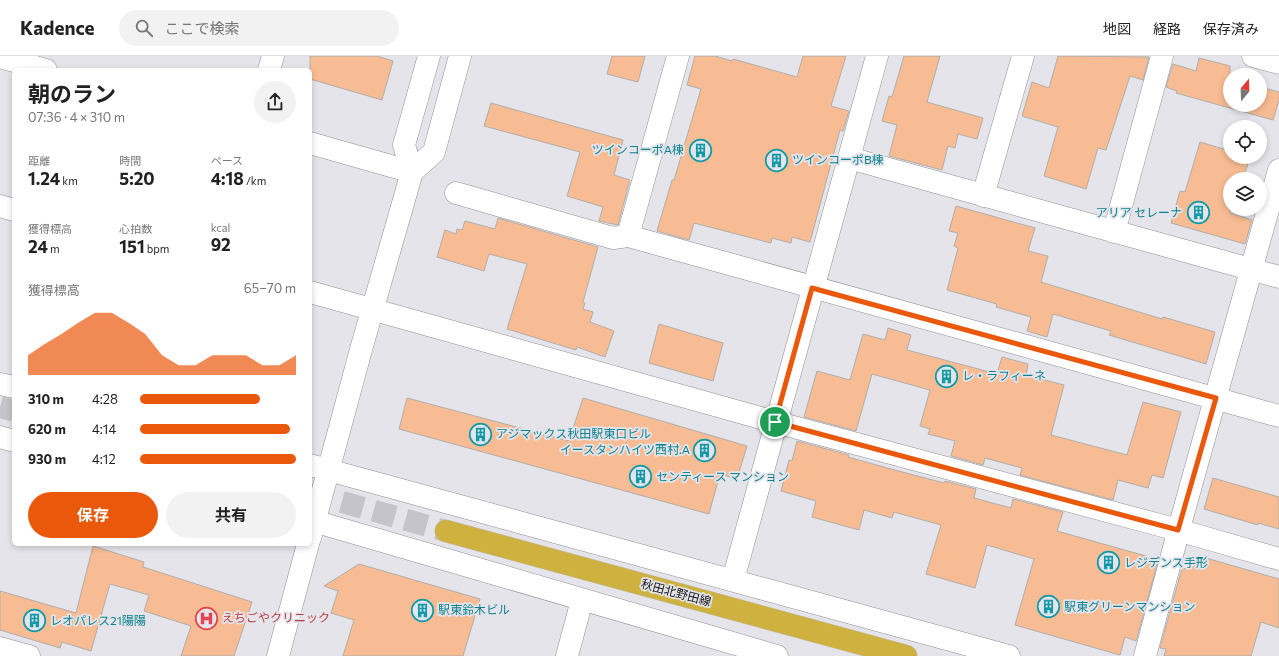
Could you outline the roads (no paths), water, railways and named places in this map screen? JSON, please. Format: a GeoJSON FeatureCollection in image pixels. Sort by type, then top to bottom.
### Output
{"type":"FeatureCollection","features":[{"type":"Feature","properties":{"kind":"highway","name":"秋田北野田線"},"geometry":{"type":"LineString","coordinates":[[446,531],[906,656]]}},
{"type":"Feature","properties":{"kind":"street"},"geometry":{"type":"LineString","coordinates":[[270,68],[273,56]]}},
{"type":"Feature","properties":{"kind":"street"},"geometry":{"type":"LineString","coordinates":[[412,172],[404,145],[429,56]]}},
{"type":"Feature","properties":{"kind":"street"},"geometry":{"type":"LineString","coordinates":[[312,519],[320,467],[372,310],[412,172],[434,152],[460,56]]}},
{"type":"Feature","properties":{"kind":"street"},"geometry":{"type":"LineString","coordinates":[[628,236],[678,56]]}},
{"type":"Feature","properties":{"kind":"street"},"geometry":{"type":"LineString","coordinates":[[733,580],[812,288],[878,56]]}},
{"type":"Feature","properties":{"kind":"street"},"geometry":{"type":"LineString","coordinates":[[983,196],[1023,56]]}},
{"type":"Feature","properties":{"kind":"street"},"geometry":{"type":"LineString","coordinates":[[1114,232],[1162,56]]}},
{"type":"Feature","properties":{"kind":"street"},"geometry":{"type":"LineString","coordinates":[[1252,56],[1279,63]]}},
{"type":"Feature","properties":{"kind":"street"},"geometry":{"type":"LineString","coordinates":[[0,57],[39,68]]}},
{"type":"Feature","properties":{"kind":"street"},"geometry":{"type":"LineString","coordinates":[[312,144],[412,172]]}},
{"type":"Feature","properties":{"kind":"street"},"geometry":{"type":"LineString","coordinates":[[849,158],[1279,277]]}},
{"type":"Feature","properties":{"kind":"street"},"geometry":{"type":"LineString","coordinates":[[1145,656],[1178,530],[1279,170]]}},
{"type":"Feature","properties":{"kind":"street"},"geometry":{"type":"LineString","coordinates":[[456,193],[613,238],[628,236],[1279,416]]}},
{"type":"Feature","properties":{"kind":"street"},"geometry":{"type":"LineString","coordinates":[[0,206],[12,209]]}},
{"type":"Feature","properties":{"kind":"street"},"geometry":{"type":"LineString","coordinates":[[312,293],[775,422],[1178,530],[1279,559]]}},
{"type":"Feature","properties":{"kind":"street"},"geometry":{"type":"LineString","coordinates":[[0,384],[12,387]]}},
{"type":"Feature","properties":{"kind":"street"},"geometry":{"type":"LineString","coordinates":[[0,437],[12,440]]}},
{"type":"Feature","properties":{"kind":"street"},"geometry":{"type":"LineString","coordinates":[[320,467],[1009,656]]}},
{"type":"Feature","properties":{"kind":"street"},"geometry":{"type":"LineString","coordinates":[[312,526],[582,600],[714,648],[778,656]]}},
{"type":"Feature","properties":{"kind":"street"},"geometry":{"type":"LineString","coordinates":[[278,656],[307,546]]}},
{"type":"Feature","properties":{"kind":"street"},"geometry":{"type":"LineString","coordinates":[[567,656],[582,600]]}},
{"type":"Feature","properties":{"kind":"street"},"geometry":{"type":"LineString","coordinates":[[0,648],[29,656]]}},
{"type":"Feature","properties":{"kind":"tunnel"},"geometry":{"type":"LineString","coordinates":[[0,407],[12,410]]}},
{"type":"Feature","properties":{"kind":"tunnel"},"geometry":{"type":"LineString","coordinates":[[312,494],[446,531]]}},
{"type":"Feature","properties":{"kind":"place","name":"ツインコーポA棟"},"geometry":{"type":"Point","coordinates":[700,150]}},
{"type":"Feature","properties":{"kind":"place","name":"ツインコーポB棟"},"geometry":{"type":"Point","coordinates":[777,160]}},
{"type":"Feature","properties":{"kind":"place","name":"アリア セレーナ"},"geometry":{"type":"Point","coordinates":[1198,213]}},
{"type":"Feature","properties":{"kind":"place","name":"レ・ラフィーネ"},"geometry":{"type":"Point","coordinates":[947,376]}},
{"type":"Feature","properties":{"kind":"place","name":"アジマックス秋田駅東口ビル"},"geometry":{"type":"Point","coordinates":[480,434]}},
{"type":"Feature","properties":{"kind":"place","name":"イースタンハイツ西村.A"},"geometry":{"type":"Point","coordinates":[705,450]}},
{"type":"Feature","properties":{"kind":"place","name":"センティース マンション"},"geometry":{"type":"Point","coordinates":[640,477]}},
{"type":"Feature","properties":{"kind":"place","name":"レジデンス手形"},"geometry":{"type":"Point","coordinates":[1109,563]}},
{"type":"Feature","properties":{"kind":"place","name":"駅東グリーンマンション"},"geometry":{"type":"Point","coordinates":[1049,607]}},
{"type":"Feature","properties":{"kind":"place","name":"駅東鈴木ビル"},"geometry":{"type":"Point","coordinates":[422,610]}},
{"type":"Feature","properties":{"kind":"place","name":"えちごやクリニック"},"geometry":{"type":"Point","coordinates":[207,618]}},
{"type":"Feature","properties":{"kind":"place","name":"レオパレス21陽陽"},"geometry":{"type":"Point","coordinates":[34,621]}}]}
